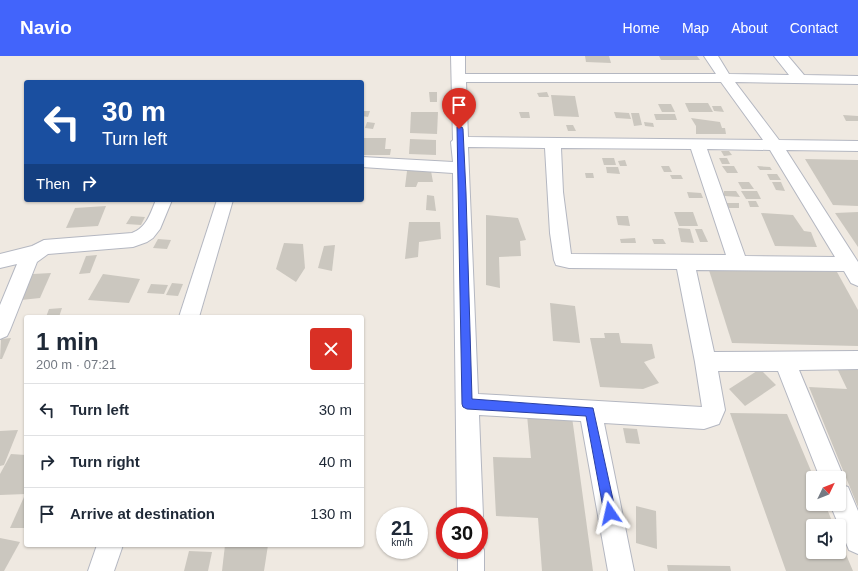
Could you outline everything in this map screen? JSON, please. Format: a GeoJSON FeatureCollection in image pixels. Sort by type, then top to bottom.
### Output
{"type":"FeatureCollection","features":[{"type":"Feature","properties":{"kind":"street"},"geometry":{"type":"LineString","coordinates":[[458,56],[459,142],[461,168],[470,507]]}},
{"type":"Feature","properties":{"kind":"street"},"geometry":{"type":"LineString","coordinates":[[711,56],[725,78],[774,144],[854,271]]}},
{"type":"Feature","properties":{"kind":"street"},"geometry":{"type":"LineString","coordinates":[[781,56],[800,79]]}},
{"type":"Feature","properties":{"kind":"street"},"geometry":{"type":"LineString","coordinates":[[458,78],[725,78],[858,80]]}},
{"type":"Feature","properties":{"kind":"street"},"geometry":{"type":"LineString","coordinates":[[459,142],[858,146]]}},
{"type":"Feature","properties":{"kind":"street"},"geometry":{"type":"LineString","coordinates":[[553,144],[555,192],[563,260],[738,263],[854,271]]}},
{"type":"Feature","properties":{"kind":"street"},"geometry":{"type":"LineString","coordinates":[[697,144],[738,263]]}},
{"type":"Feature","properties":{"kind":"street"},"geometry":{"type":"LineString","coordinates":[[364,162],[461,168]]}},
{"type":"Feature","properties":{"kind":"street"},"geometry":{"type":"LineString","coordinates":[[0,261],[33,253],[44,247],[133,240],[152,230],[163,202]]}},
{"type":"Feature","properties":{"kind":"street"},"geometry":{"type":"LineString","coordinates":[[189,315],[224,202]]}},
{"type":"Feature","properties":{"kind":"street"},"geometry":{"type":"LineString","coordinates":[[0,330],[29,258],[33,253]]}},
{"type":"Feature","properties":{"kind":"street"},"geometry":{"type":"LineString","coordinates":[[467,404],[704,418],[711,416],[714,410],[706,362],[685,263]]}},
{"type":"Feature","properties":{"kind":"street"},"geometry":{"type":"LineString","coordinates":[[784,360],[829,471]]}},
{"type":"Feature","properties":{"kind":"street"},"geometry":{"type":"LineString","coordinates":[[706,362],[858,360]]}},
{"type":"Feature","properties":{"kind":"street"},"geometry":{"type":"LineString","coordinates":[[590,412],[621,571]]}},
{"type":"Feature","properties":{"kind":"street"},"geometry":{"type":"LineString","coordinates":[[845,511],[858,541]]}},
{"type":"Feature","properties":{"kind":"street"},"geometry":{"type":"LineString","coordinates":[[101,571],[109,547]]}},
{"type":"Feature","properties":{"kind":"street"},"geometry":{"type":"LineString","coordinates":[[471,559],[471,571]]}},
{"type":"Feature","properties":{"kind":"building"},"geometry":{"type":"Polygon","coordinates":[[[585,56],[609,56],[611,63],[586,62],[585,56]]]}},
{"type":"Feature","properties":{"kind":"building"},"geometry":{"type":"Polygon","coordinates":[[[659,56],[697,56],[700,60],[661,60],[659,56]]]}},
{"type":"Feature","properties":{"kind":"building"},"geometry":{"type":"Polygon","coordinates":[[[429,92],[437,92],[437,102],[430,102],[429,92]]]}},
{"type":"Feature","properties":{"kind":"building"},"geometry":{"type":"Polygon","coordinates":[[[547,92],[549,97],[539,97],[537,93],[547,92]]]}},
{"type":"Feature","properties":{"kind":"building"},"geometry":{"type":"Polygon","coordinates":[[[551,95],[575,96],[579,117],[554,116],[551,95]]]}},
{"type":"Feature","properties":{"kind":"building"},"geometry":{"type":"Polygon","coordinates":[[[685,103],[708,103],[713,112],[689,112],[685,103]]]}},
{"type":"Feature","properties":{"kind":"building"},"geometry":{"type":"Polygon","coordinates":[[[658,104],[671,104],[675,112],[662,112],[658,104]]]}},
{"type":"Feature","properties":{"kind":"building"},"geometry":{"type":"Polygon","coordinates":[[[712,106],[721,106],[724,112],[714,111],[712,106]]]}},
{"type":"Feature","properties":{"kind":"building"},"geometry":{"type":"Polygon","coordinates":[[[364,111],[370,111],[368,117],[364,116],[364,111]]]}},
{"type":"Feature","properties":{"kind":"building"},"geometry":{"type":"Polygon","coordinates":[[[411,112],[438,112],[437,134],[410,133],[411,112]]]}},
{"type":"Feature","properties":{"kind":"building"},"geometry":{"type":"Polygon","coordinates":[[[519,112],[529,112],[530,118],[521,118],[519,112]]]}},
{"type":"Feature","properties":{"kind":"building"},"geometry":{"type":"Polygon","coordinates":[[[614,112],[629,113],[631,119],[616,118],[614,112]]]}},
{"type":"Feature","properties":{"kind":"building"},"geometry":{"type":"Polygon","coordinates":[[[631,113],[639,113],[642,125],[634,126],[631,113]]]}},
{"type":"Feature","properties":{"kind":"building"},"geometry":{"type":"Polygon","coordinates":[[[654,114],[675,114],[677,120],[656,120],[654,114]]]}},
{"type":"Feature","properties":{"kind":"building"},"geometry":{"type":"Polygon","coordinates":[[[843,115],[858,116],[858,121],[846,121],[843,115]]]}},
{"type":"Feature","properties":{"kind":"building"},"geometry":{"type":"Polygon","coordinates":[[[691,118],[720,122],[722,128],[725,128],[726,134],[696,134],[696,126],[691,118]]]}},
{"type":"Feature","properties":{"kind":"building"},"geometry":{"type":"Polygon","coordinates":[[[367,122],[375,123],[373,129],[365,128],[367,122]]]}},
{"type":"Feature","properties":{"kind":"building"},"geometry":{"type":"Polygon","coordinates":[[[644,122],[653,123],[654,127],[645,126],[644,122]]]}},
{"type":"Feature","properties":{"kind":"building"},"geometry":{"type":"Polygon","coordinates":[[[566,125],[573,125],[576,131],[568,131],[566,125]]]}},
{"type":"Feature","properties":{"kind":"building"},"geometry":{"type":"Polygon","coordinates":[[[364,138],[386,138],[385,149],[391,149],[390,155],[364,155],[364,138]]]}},
{"type":"Feature","properties":{"kind":"building"},"geometry":{"type":"Polygon","coordinates":[[[410,139],[436,140],[436,155],[409,154],[410,139]]]}},
{"type":"Feature","properties":{"kind":"building"},"geometry":{"type":"Polygon","coordinates":[[[721,151],[729,151],[732,155],[724,156],[721,151]]]}},
{"type":"Feature","properties":{"kind":"building"},"geometry":{"type":"Polygon","coordinates":[[[602,158],[614,158],[616,165],[604,165],[602,158]]]}},
{"type":"Feature","properties":{"kind":"building"},"geometry":{"type":"Polygon","coordinates":[[[719,158],[727,158],[730,164],[722,164],[719,158]]]}},
{"type":"Feature","properties":{"kind":"building"},"geometry":{"type":"Polygon","coordinates":[[[805,159],[858,160],[858,206],[833,205],[805,159]]]}},
{"type":"Feature","properties":{"kind":"building"},"geometry":{"type":"Polygon","coordinates":[[[625,160],[627,166],[620,166],[618,161],[625,160]]]}},
{"type":"Feature","properties":{"kind":"building"},"geometry":{"type":"Polygon","coordinates":[[[661,166],[669,166],[672,172],[664,172],[661,166]]]}},
{"type":"Feature","properties":{"kind":"building"},"geometry":{"type":"Polygon","coordinates":[[[722,166],[734,166],[738,173],[727,173],[722,166]]]}},
{"type":"Feature","properties":{"kind":"building"},"geometry":{"type":"Polygon","coordinates":[[[757,166],[770,167],[772,170],[760,170],[757,166]]]}},
{"type":"Feature","properties":{"kind":"building"},"geometry":{"type":"Polygon","coordinates":[[[606,167],[618,167],[620,174],[607,173],[606,167]]]}},
{"type":"Feature","properties":{"kind":"building"},"geometry":{"type":"Polygon","coordinates":[[[407,171],[431,171],[433,182],[418,182],[416,187],[405,187],[407,171]]]}},
{"type":"Feature","properties":{"kind":"building"},"geometry":{"type":"Polygon","coordinates":[[[585,173],[593,173],[594,178],[586,178],[585,173]]]}},
{"type":"Feature","properties":{"kind":"building"},"geometry":{"type":"Polygon","coordinates":[[[767,174],[777,174],[781,180],[770,180],[767,174]]]}},
{"type":"Feature","properties":{"kind":"building"},"geometry":{"type":"Polygon","coordinates":[[[670,175],[681,175],[683,179],[672,179],[670,175]]]}},
{"type":"Feature","properties":{"kind":"building"},"geometry":{"type":"Polygon","coordinates":[[[738,182],[749,182],[754,189],[742,189],[738,182]]]}},
{"type":"Feature","properties":{"kind":"building"},"geometry":{"type":"Polygon","coordinates":[[[772,182],[781,182],[785,191],[776,190],[772,182]]]}},
{"type":"Feature","properties":{"kind":"building"},"geometry":{"type":"Polygon","coordinates":[[[724,191],[736,191],[740,197],[724,196],[724,191]]]}},
{"type":"Feature","properties":{"kind":"building"},"geometry":{"type":"Polygon","coordinates":[[[741,191],[757,191],[761,199],[746,199],[741,191]]]}},
{"type":"Feature","properties":{"kind":"building"},"geometry":{"type":"Polygon","coordinates":[[[687,192],[701,193],[703,198],[689,198],[687,192]]]}},
{"type":"Feature","properties":{"kind":"building"},"geometry":{"type":"Polygon","coordinates":[[[427,195],[434,196],[436,211],[426,210],[427,195]]]}},
{"type":"Feature","properties":{"kind":"building"},"geometry":{"type":"Polygon","coordinates":[[[748,201],[756,201],[759,207],[750,207],[748,201]]]}},
{"type":"Feature","properties":{"kind":"building"},"geometry":{"type":"Polygon","coordinates":[[[725,203],[739,203],[739,208],[728,208],[725,203]]]}},
{"type":"Feature","properties":{"kind":"building"},"geometry":{"type":"Polygon","coordinates":[[[106,206],[98,226],[66,228],[75,208],[106,206]]]}},
{"type":"Feature","properties":{"kind":"building"},"geometry":{"type":"Polygon","coordinates":[[[674,212],[693,212],[698,226],[679,226],[674,212]]]}},
{"type":"Feature","properties":{"kind":"building"},"geometry":{"type":"Polygon","coordinates":[[[858,212],[858,247],[835,213],[858,212]]]}},
{"type":"Feature","properties":{"kind":"building"},"geometry":{"type":"Polygon","coordinates":[[[761,213],[793,215],[804,231],[811,232],[817,247],[775,246],[761,213]]]}},
{"type":"Feature","properties":{"kind":"building"},"geometry":{"type":"Polygon","coordinates":[[[486,215],[518,218],[526,240],[520,241],[521,256],[499,257],[500,288],[486,285],[486,215]]]}},
{"type":"Feature","properties":{"kind":"building"},"geometry":{"type":"Polygon","coordinates":[[[131,216],[145,217],[141,225],[126,224],[131,216]]]}},
{"type":"Feature","properties":{"kind":"building"},"geometry":{"type":"Polygon","coordinates":[[[616,216],[628,216],[630,226],[618,225],[616,216]]]}},
{"type":"Feature","properties":{"kind":"building"},"geometry":{"type":"Polygon","coordinates":[[[409,222],[440,222],[441,239],[419,242],[418,257],[405,259],[409,222]]]}},
{"type":"Feature","properties":{"kind":"building"},"geometry":{"type":"Polygon","coordinates":[[[678,228],[690,229],[694,243],[681,242],[678,228]]]}},
{"type":"Feature","properties":{"kind":"building"},"geometry":{"type":"Polygon","coordinates":[[[695,229],[702,229],[708,242],[700,242],[695,229]]]}},
{"type":"Feature","properties":{"kind":"building"},"geometry":{"type":"Polygon","coordinates":[[[635,238],[636,243],[621,243],[620,239],[635,238]]]}},
{"type":"Feature","properties":{"kind":"building"},"geometry":{"type":"Polygon","coordinates":[[[158,239],[171,240],[167,249],[153,248],[158,239]]]}},
{"type":"Feature","properties":{"kind":"building"},"geometry":{"type":"Polygon","coordinates":[[[652,239],[663,239],[666,244],[654,244],[652,239]]]}},
{"type":"Feature","properties":{"kind":"building"},"geometry":{"type":"Polygon","coordinates":[[[284,243],[303,244],[305,268],[296,282],[276,269],[284,243]]]}},
{"type":"Feature","properties":{"kind":"building"},"geometry":{"type":"Polygon","coordinates":[[[335,245],[332,271],[318,268],[324,246],[335,245]]]}},
{"type":"Feature","properties":{"kind":"building"},"geometry":{"type":"Polygon","coordinates":[[[97,255],[90,273],[79,274],[86,256],[97,255]]]}},
{"type":"Feature","properties":{"kind":"building"},"geometry":{"type":"Polygon","coordinates":[[[708,267],[837,272],[858,310],[858,346],[732,343],[708,267]]]}},
{"type":"Feature","properties":{"kind":"building"},"geometry":{"type":"Polygon","coordinates":[[[51,273],[40,298],[21,300],[33,274],[51,273]]]}},
{"type":"Feature","properties":{"kind":"building"},"geometry":{"type":"Polygon","coordinates":[[[103,274],[140,279],[129,303],[88,300],[103,274]]]}},
{"type":"Feature","properties":{"kind":"building"},"geometry":{"type":"Polygon","coordinates":[[[172,283],[183,284],[178,296],[166,295],[172,283]]]}},
{"type":"Feature","properties":{"kind":"building"},"geometry":{"type":"Polygon","coordinates":[[[151,284],[168,285],[164,294],[147,293],[151,284]]]}},
{"type":"Feature","properties":{"kind":"building"},"geometry":{"type":"Polygon","coordinates":[[[550,303],[575,306],[580,343],[553,341],[550,303]]]}},
{"type":"Feature","properties":{"kind":"building"},"geometry":{"type":"Polygon","coordinates":[[[62,308],[60,315],[47,315],[49,309],[62,308]]]}},
{"type":"Feature","properties":{"kind":"building"},"geometry":{"type":"Polygon","coordinates":[[[604,333],[619,333],[621,343],[652,344],[655,358],[644,362],[659,383],[643,389],[600,387],[590,338],[605,338],[604,333]]]}},
{"type":"Feature","properties":{"kind":"building"},"geometry":{"type":"Polygon","coordinates":[[[11,338],[2,359],[0,359],[1,339],[11,338]]]}},
{"type":"Feature","properties":{"kind":"building"},"geometry":{"type":"Polygon","coordinates":[[[835,364],[858,366],[858,507],[846,478],[846,471],[843,471],[809,387],[847,389],[835,364]]]}},
{"type":"Feature","properties":{"kind":"building"},"geometry":{"type":"Polygon","coordinates":[[[760,369],[776,385],[745,406],[729,389],[760,369]]]}},
{"type":"Feature","properties":{"kind":"building"},"geometry":{"type":"Polygon","coordinates":[[[730,413],[787,414],[811,471],[806,471],[806,511],[828,511],[831,519],[806,519],[806,559],[846,559],[846,554],[853,571],[786,571],[730,413]]]}},
{"type":"Feature","properties":{"kind":"building"},"geometry":{"type":"Polygon","coordinates":[[[527,415],[572,417],[593,571],[542,571],[538,518],[496,516],[493,457],[531,458],[527,415]]]}},
{"type":"Feature","properties":{"kind":"building"},"geometry":{"type":"Polygon","coordinates":[[[623,428],[637,429],[640,444],[626,443],[623,428]]]}},
{"type":"Feature","properties":{"kind":"building"},"geometry":{"type":"Polygon","coordinates":[[[18,430],[4,465],[0,466],[0,431],[18,430]]]}},
{"type":"Feature","properties":{"kind":"building"},"geometry":{"type":"Polygon","coordinates":[[[11,454],[24,455],[24,494],[0,495],[0,474],[11,454]]]}},
{"type":"Feature","properties":{"kind":"building"},"geometry":{"type":"Polygon","coordinates":[[[24,497],[24,528],[10,528],[24,497]]]}},
{"type":"Feature","properties":{"kind":"building"},"geometry":{"type":"Polygon","coordinates":[[[636,506],[656,511],[657,549],[636,543],[636,506]]]}},
{"type":"Feature","properties":{"kind":"building"},"geometry":{"type":"Polygon","coordinates":[[[0,538],[20,542],[4,571],[0,571],[0,538]]]}},
{"type":"Feature","properties":{"kind":"building"},"geometry":{"type":"Polygon","coordinates":[[[225,547],[268,547],[264,571],[222,571],[225,547]]]}},
{"type":"Feature","properties":{"kind":"building"},"geometry":{"type":"Polygon","coordinates":[[[189,551],[212,552],[208,571],[184,571],[189,551]]]}},
{"type":"Feature","properties":{"kind":"building"},"geometry":{"type":"Polygon","coordinates":[[[667,565],[730,566],[731,571],[668,571],[667,565]]]}},
{"type":"Feature","properties":{"kind":"route"},"geometry":{"type":"LineString","coordinates":[[459,129],[467,404],[590,412],[610,513]]}}]}
